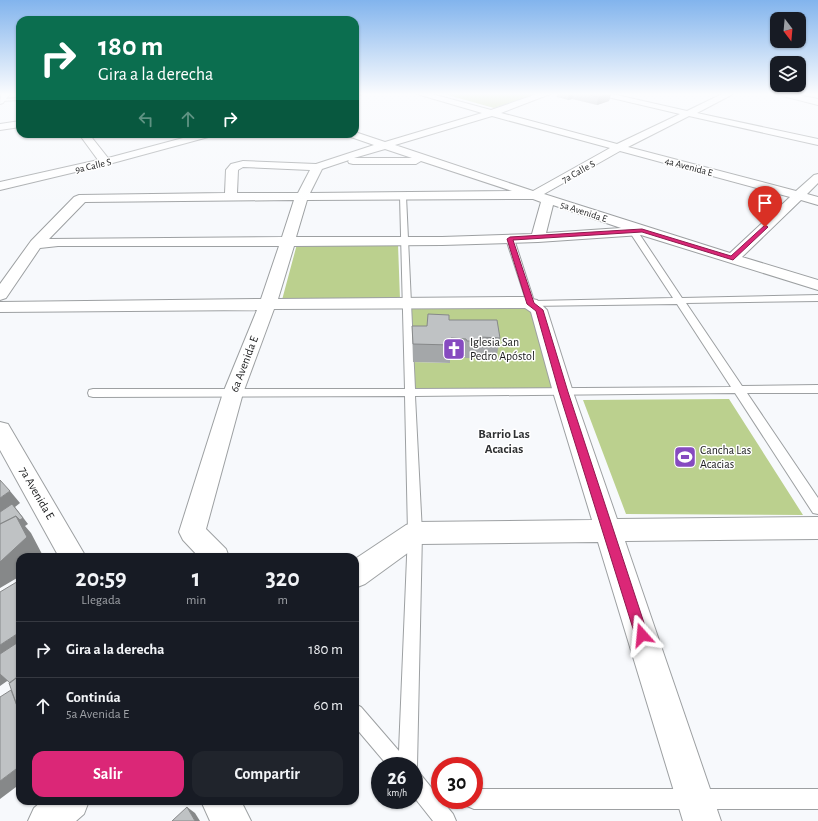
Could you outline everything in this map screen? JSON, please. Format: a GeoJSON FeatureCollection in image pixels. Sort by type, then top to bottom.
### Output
{"type":"FeatureCollection","features":[{"type":"Feature","properties":{"kind":"street"},"geometry":{"type":"LineString","coordinates":[[323,164],[427,132]]}},
{"type":"Feature","properties":{"kind":"street","name":"4a Avenida E"},"geometry":{"type":"LineString","coordinates":[[564,132],[818,201]]}},
{"type":"Feature","properties":{"kind":"street","name":"7a Calle S"},"geometry":{"type":"LineString","coordinates":[[534,195],[619,147],[650,132]]}},
{"type":"Feature","properties":{"kind":"street"},"geometry":{"type":"LineString","coordinates":[[771,132],[818,142]]}},
{"type":"Feature","properties":{"kind":"street","name":"5a Avenida E"},"geometry":{"type":"LineString","coordinates":[[359,137],[638,231],[733,258],[818,286]]}},
{"type":"Feature","properties":{"kind":"street"},"geometry":{"type":"LineString","coordinates":[[87,138],[104,162]]}},
{"type":"Feature","properties":{"kind":"street","name":"9a Calle S"},"geometry":{"type":"LineString","coordinates":[[0,186],[104,162],[194,138]]}},
{"type":"Feature","properties":{"kind":"street"},"geometry":{"type":"LineString","coordinates":[[231,196],[232,170],[235,166],[243,164],[323,164],[432,161]]}},
{"type":"Feature","properties":{"kind":"street","name":"6a Avenida E"},"geometry":{"type":"LineString","coordinates":[[212,553],[192,532],[233,393],[268,304],[302,196],[323,164]]}},
{"type":"Feature","properties":{"kind":"street"},"geometry":{"type":"LineString","coordinates":[[733,258],[818,177]]}},
{"type":"Feature","properties":{"kind":"street"},"geometry":{"type":"LineString","coordinates":[[0,295],[36,244],[78,200],[89,197],[534,195]]}},
{"type":"Feature","properties":{"kind":"street"},"geometry":{"type":"LineString","coordinates":[[538,238],[548,200]]}},
{"type":"Feature","properties":{"kind":"street"},"geometry":{"type":"LineString","coordinates":[[36,244],[58,242],[288,242],[510,239],[638,231]]}},
{"type":"Feature","properties":{"kind":"street"},"geometry":{"type":"LineString","coordinates":[[0,307],[523,302],[531,304],[539,310],[563,392],[698,810]]}},
{"type":"Feature","properties":{"kind":"street","name":"7a Avenida E"},"geometry":{"type":"LineString","coordinates":[[2,440],[68,553]]}},
{"type":"Feature","properties":{"kind":"street"},"geometry":{"type":"LineString","coordinates":[[359,572],[415,533],[818,528]]}},
{"type":"Feature","properties":{"kind":"street"},"geometry":{"type":"LineString","coordinates":[[47,821],[66,805]]}},
{"type":"Feature","properties":{"kind":"street"},"geometry":{"type":"LineString","coordinates":[[222,805],[232,821]]}},
{"type":"Feature","properties":{"kind":"lane"},"geometry":{"type":"LineString","coordinates":[[403,196],[415,533],[408,757]]}},
{"type":"Feature","properties":{"kind":"lane"},"geometry":{"type":"LineString","coordinates":[[638,231],[681,302],[818,509]]}},
{"type":"Feature","properties":{"kind":"lane"},"geometry":{"type":"LineString","coordinates":[[510,239],[531,304],[814,298],[818,306]]}},
{"type":"Feature","properties":{"kind":"lane"},"geometry":{"type":"LineString","coordinates":[[93,393],[563,392],[818,389]]}},
{"type":"Feature","properties":{"kind":"lane"},"geometry":{"type":"LineString","coordinates":[[359,719],[392,757]]}},
{"type":"Feature","properties":{"kind":"lane"},"geometry":{"type":"LineString","coordinates":[[423,790],[431,796]]}},
{"type":"Feature","properties":{"kind":"lane"},"geometry":{"type":"LineString","coordinates":[[483,798],[698,810],[818,799]]}},
{"type":"Feature","properties":{"kind":"lane"},"geometry":{"type":"LineString","coordinates":[[439,809],[446,821]]}},
{"type":"Feature","properties":{"kind":"green space"},"geometry":{"type":"Polygon","coordinates":[[[297,244],[398,244],[400,299],[282,300],[297,244]]]}},
{"type":"Feature","properties":{"kind":"green space"},"geometry":{"type":"Polygon","coordinates":[[[520,305],[531,311],[559,388],[413,389],[413,362],[450,363],[450,356],[479,358],[479,355],[497,355],[412,343],[410,306],[520,305]]]}},
{"type":"Feature","properties":{"kind":"green space","name":"Cancha Las Acacias"},"geometry":{"type":"Polygon","coordinates":[[[729,399],[803,515],[626,514],[583,400],[729,399]]]}},
{"type":"Feature","properties":{"kind":"building"},"geometry":{"type":"Polygon","coordinates":[[[428,314],[449,315],[449,320],[497,320],[500,338],[480,337],[481,341],[467,341],[466,339],[451,338],[451,345],[413,344],[412,326],[427,326],[428,314]]]}},
{"type":"Feature","properties":{"kind":"building"},"geometry":{"type":"Polygon","coordinates":[[[0,480],[10,491],[0,498],[0,480]]]}},
{"type":"Feature","properties":{"kind":"building"},"geometry":{"type":"Polygon","coordinates":[[[12,504],[23,518],[20,520],[16,516],[0,524],[0,512],[12,504]]]}},
{"type":"Feature","properties":{"kind":"building"},"geometry":{"type":"Polygon","coordinates":[[[16,516],[27,537],[0,562],[0,524],[16,516]]]}},
{"type":"Feature","properties":{"kind":"building"},"geometry":{"type":"Polygon","coordinates":[[[16,582],[16,635],[0,645],[0,592],[16,582]]]}},
{"type":"Feature","properties":{"kind":"building"},"geometry":{"type":"Polygon","coordinates":[[[16,644],[16,678],[10,683],[0,674],[0,654],[16,644]]]}},
{"type":"Feature","properties":{"kind":"building"},"geometry":{"type":"Polygon","coordinates":[[[16,678],[16,703],[9,683],[16,678]]]}},
{"type":"Feature","properties":{"kind":"building"},"geometry":{"type":"Polygon","coordinates":[[[11,690],[16,703],[16,769],[0,781],[0,697],[11,690]]]}},
{"type":"Feature","properties":{"kind":"building"},"geometry":{"type":"Polygon","coordinates":[[[187,807],[195,821],[172,821],[187,807]]]}},
{"type":"Feature","properties":{"kind":"place","name":"Iglesia San Pedro Apóstol"},"geometry":{"type":"Point","coordinates":[454,349]}},
{"type":"Feature","properties":{"kind":"place","name":"Cancha Las Acacias"},"geometry":{"type":"Point","coordinates":[685,457]}},
{"type":"Feature","properties":{"kind":"district","name":"Barrio Las Acacias"},"geometry":{"type":"Point","coordinates":[504,440]}},
{"type":"Feature","properties":{"kind":"route"},"geometry":{"type":"LineString","coordinates":[[642,635],[563,392],[539,310],[531,304],[510,239],[642,230],[733,258],[765,227]]}}]}
